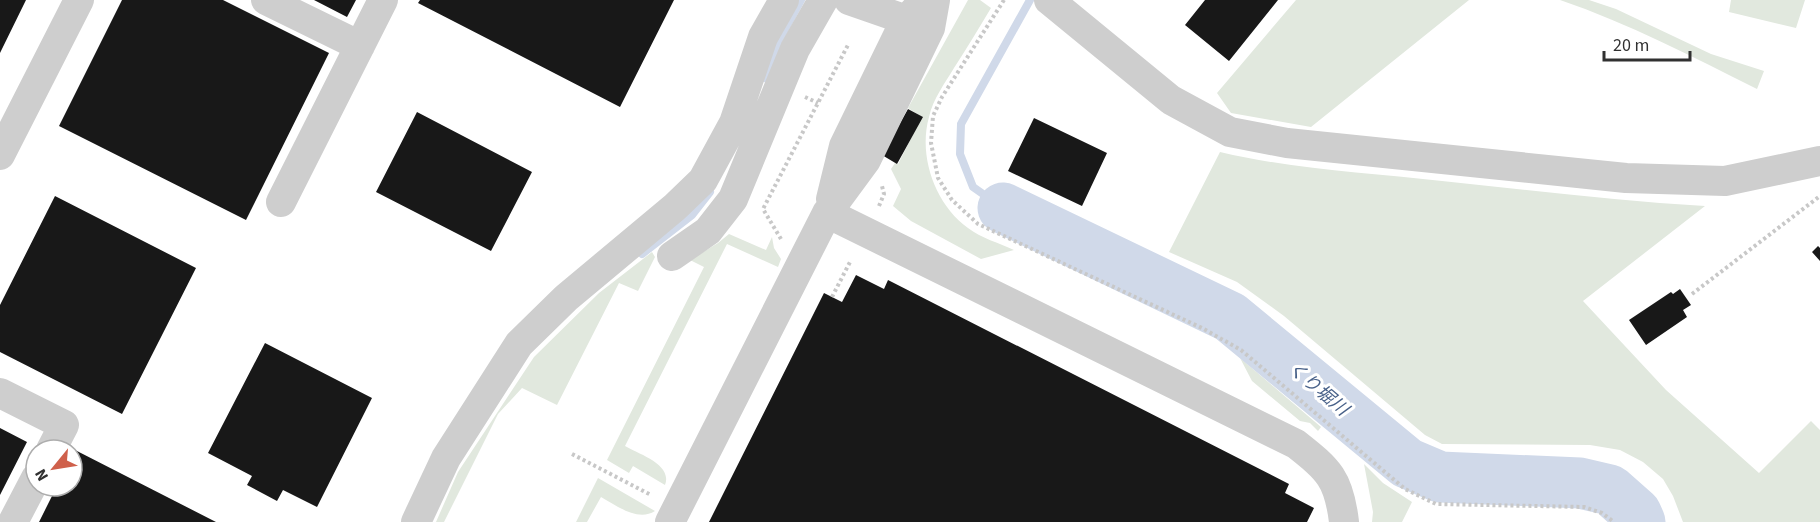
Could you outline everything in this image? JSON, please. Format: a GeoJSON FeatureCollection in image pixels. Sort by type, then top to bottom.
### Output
{"type":"FeatureCollection","features":[{"type":"Feature","properties":{"kind":"street"},"geometry":{"type":"LineString","coordinates":[[0,156],[79,0]]}},
{"type":"Feature","properties":{"kind":"street"},"geometry":{"type":"LineString","coordinates":[[266,0],[360,46]]}},
{"type":"Feature","properties":{"kind":"street"},"geometry":{"type":"LineString","coordinates":[[281,202],[383,0]]}},
{"type":"Feature","properties":{"kind":"street"},"geometry":{"type":"LineString","coordinates":[[416,522],[446,458],[519,344],[566,298],[675,207],[703,180],[734,123],[764,37],[784,0]]}},
{"type":"Feature","properties":{"kind":"street"},"geometry":{"type":"LineString","coordinates":[[672,256],[708,231],[733,199],[795,50],[824,0]]}},
{"type":"Feature","properties":{"kind":"street"},"geometry":{"type":"LineString","coordinates":[[663,510],[827,213],[844,146],[924,12],[849,0]]}},
{"type":"Feature","properties":{"kind":"street"},"geometry":{"type":"LineString","coordinates":[[1056,6],[1171,100],[1230,132],[1287,143],[1626,178],[1725,181],[1818,164]]}},
{"type":"Feature","properties":{"kind":"street"},"geometry":{"type":"LineString","coordinates":[[827,213],[1296,444],[1324,466],[1341,496],[1344,522]]}},
{"type":"Feature","properties":{"kind":"street"},"geometry":{"type":"LineString","coordinates":[[0,393],[64,425],[57,438]]}},
{"type":"Feature","properties":{"kind":"street"},"geometry":{"type":"LineString","coordinates":[[13,522],[26,498]]}},
{"type":"Feature","properties":{"kind":"path"},"geometry":{"type":"LineString","coordinates":[[1004,0],[942,97],[933,116],[931,143],[938,178],[952,200],[978,224],[1202,328],[1241,350],[1405,489],[1436,504],[1584,507],[1602,513],[1614,522]]}},
{"type":"Feature","properties":{"kind":"path"},"geometry":{"type":"LineString","coordinates":[[784,245],[763,209],[849,43]]}},
{"type":"Feature","properties":{"kind":"path"},"geometry":{"type":"LineString","coordinates":[[1692,294],[1820,196]]}},
{"type":"Feature","properties":{"kind":"path"},"geometry":{"type":"LineString","coordinates":[[832,297],[851,260]]}},
{"type":"Feature","properties":{"kind":"path"},"geometry":{"type":"LineString","coordinates":[[572,454],[663,510]]}},
{"type":"Feature","properties":{"kind":"shaded area"},"geometry":{"type":"Polygon","coordinates":[[[968,0],[980,0],[991,8],[933,104],[926,132],[926,147],[928,163],[938,193],[956,218],[979,235],[1014,250],[981,259],[911,221],[893,206],[901,189],[891,169],[895,163],[898,164],[922,117],[908,108],[968,0]]]}},
{"type":"Feature","properties":{"kind":"shaded area"},"geometry":{"type":"Polygon","coordinates":[[[1296,0],[1469,0],[1311,127],[1231,113],[1217,93],[1296,0]]]}},
{"type":"Feature","properties":{"kind":"shaded area"},"geometry":{"type":"Polygon","coordinates":[[[1560,0],[1589,0],[1616,9],[1711,54],[1764,71],[1757,89],[1636,30],[1560,0]]]}},
{"type":"Feature","properties":{"kind":"shaded area"},"geometry":{"type":"Polygon","coordinates":[[[1731,0],[1805,0],[1796,28],[1729,12],[1731,0]]]}},
{"type":"Feature","properties":{"kind":"shaded area"},"geometry":{"type":"Polygon","coordinates":[[[1220,152],[1275,163],[1330,170],[1705,206],[1583,301],[1666,390],[1759,473],[1811,421],[1820,430],[1820,522],[1683,522],[1673,496],[1663,479],[1643,462],[1620,450],[1590,445],[1442,444],[1425,435],[1284,316],[1237,282],[1169,252],[1220,152]]]}},
{"type":"Feature","properties":{"kind":"shaded area"},"geometry":{"type":"Polygon","coordinates":[[[729,234],[766,250],[772,237],[774,248],[781,259],[778,267],[727,244],[625,446],[659,466],[664,471],[665,485],[633,466],[629,473],[607,460],[704,267],[690,260],[729,234]]]}},
{"type":"Feature","properties":{"kind":"shaded area"},"geometry":{"type":"Polygon","coordinates":[[[652,252],[655,257],[638,291],[619,283],[557,405],[522,388],[498,414],[444,522],[436,522],[458,472],[534,357],[599,293],[652,252]]]}},
{"type":"Feature","properties":{"kind":"shaded area"},"geometry":{"type":"Polygon","coordinates":[[[1240,358],[1321,427],[1318,431],[1310,423],[1300,421],[1252,381],[1240,358]]]}},
{"type":"Feature","properties":{"kind":"shaded area"},"geometry":{"type":"Polygon","coordinates":[[[1364,464],[1383,483],[1412,502],[1402,522],[1372,522],[1373,512],[1364,464]]]}},
{"type":"Feature","properties":{"kind":"shaded area"},"geometry":{"type":"Polygon","coordinates":[[[598,478],[655,511],[642,515],[635,514],[601,497],[587,522],[576,522],[598,478]]]}},
{"type":"Feature","properties":{"kind":"building"},"geometry":{"type":"Polygon","coordinates":[[[0,0],[26,0],[0,53],[0,0]]]}},
{"type":"Feature","properties":{"kind":"building"},"geometry":{"type":"Polygon","coordinates":[[[122,0],[223,0],[329,53],[246,220],[59,126],[122,0]]]}},
{"type":"Feature","properties":{"kind":"building"},"geometry":{"type":"Polygon","coordinates":[[[314,0],[356,0],[347,17],[314,0]]]}},
{"type":"Feature","properties":{"kind":"building"},"geometry":{"type":"Polygon","coordinates":[[[420,0],[674,0],[620,107],[418,3],[420,0]]]}},
{"type":"Feature","properties":{"kind":"building"},"geometry":{"type":"Polygon","coordinates":[[[1205,0],[1278,0],[1229,61],[1185,25],[1205,0]]]}},
{"type":"Feature","properties":{"kind":"building"},"geometry":{"type":"Polygon","coordinates":[[[908,109],[923,117],[897,164],[882,155],[908,109]]]}},
{"type":"Feature","properties":{"kind":"building"},"geometry":{"type":"Polygon","coordinates":[[[417,112],[532,172],[491,251],[376,192],[417,112]]]}},
{"type":"Feature","properties":{"kind":"building"},"geometry":{"type":"Polygon","coordinates":[[[1034,118],[1107,153],[1082,206],[1008,171],[1034,118]]]}},
{"type":"Feature","properties":{"kind":"building"},"geometry":{"type":"Polygon","coordinates":[[[55,196],[196,268],[122,414],[0,352],[0,305],[55,196]]]}},
{"type":"Feature","properties":{"kind":"building"},"geometry":{"type":"Polygon","coordinates":[[[1818,246],[1820,248],[1820,261],[1812,252],[1818,246]]]}},
{"type":"Feature","properties":{"kind":"building"},"geometry":{"type":"Polygon","coordinates":[[[856,275],[884,289],[888,280],[1289,484],[1285,493],[1314,508],[1307,522],[709,522],[824,293],[842,302],[856,275]]]}},
{"type":"Feature","properties":{"kind":"building"},"geometry":{"type":"Polygon","coordinates":[[[1680,289],[1691,305],[1683,310],[1687,317],[1646,345],[1629,320],[1671,292],[1673,294],[1680,289]]]}},
{"type":"Feature","properties":{"kind":"building"},"geometry":{"type":"Polygon","coordinates":[[[265,343],[372,398],[317,507],[283,490],[277,501],[247,485],[252,476],[208,453],[265,343]]]}},
{"type":"Feature","properties":{"kind":"building"},"geometry":{"type":"Polygon","coordinates":[[[0,428],[24,440],[24,448],[0,495],[0,428]]]}},
{"type":"Feature","properties":{"kind":"building"},"geometry":{"type":"Polygon","coordinates":[[[84,455],[216,522],[39,522],[51,498],[84,498],[84,455]]]}},
{"type":"Feature","properties":{"kind":"waterway"},"geometry":{"type":"LineString","coordinates":[[764,78],[779,40],[801,0]]}},
{"type":"Feature","properties":{"kind":"waterway"},"geometry":{"type":"LineString","coordinates":[[1003,208],[973,187],[960,154],[961,124],[1030,0]]}},
{"type":"Feature","properties":{"kind":"waterway"},"geometry":{"type":"LineString","coordinates":[[642,254],[692,215],[710,192]]}},
{"type":"Feature","properties":{"kind":"waterway","name":"くり堀川"},"geometry":{"type":"LineString","coordinates":[[1003,208],[1230,317],[1407,463],[1440,477],[1580,483],[1610,490],[1636,513],[1640,522]]}}]}
